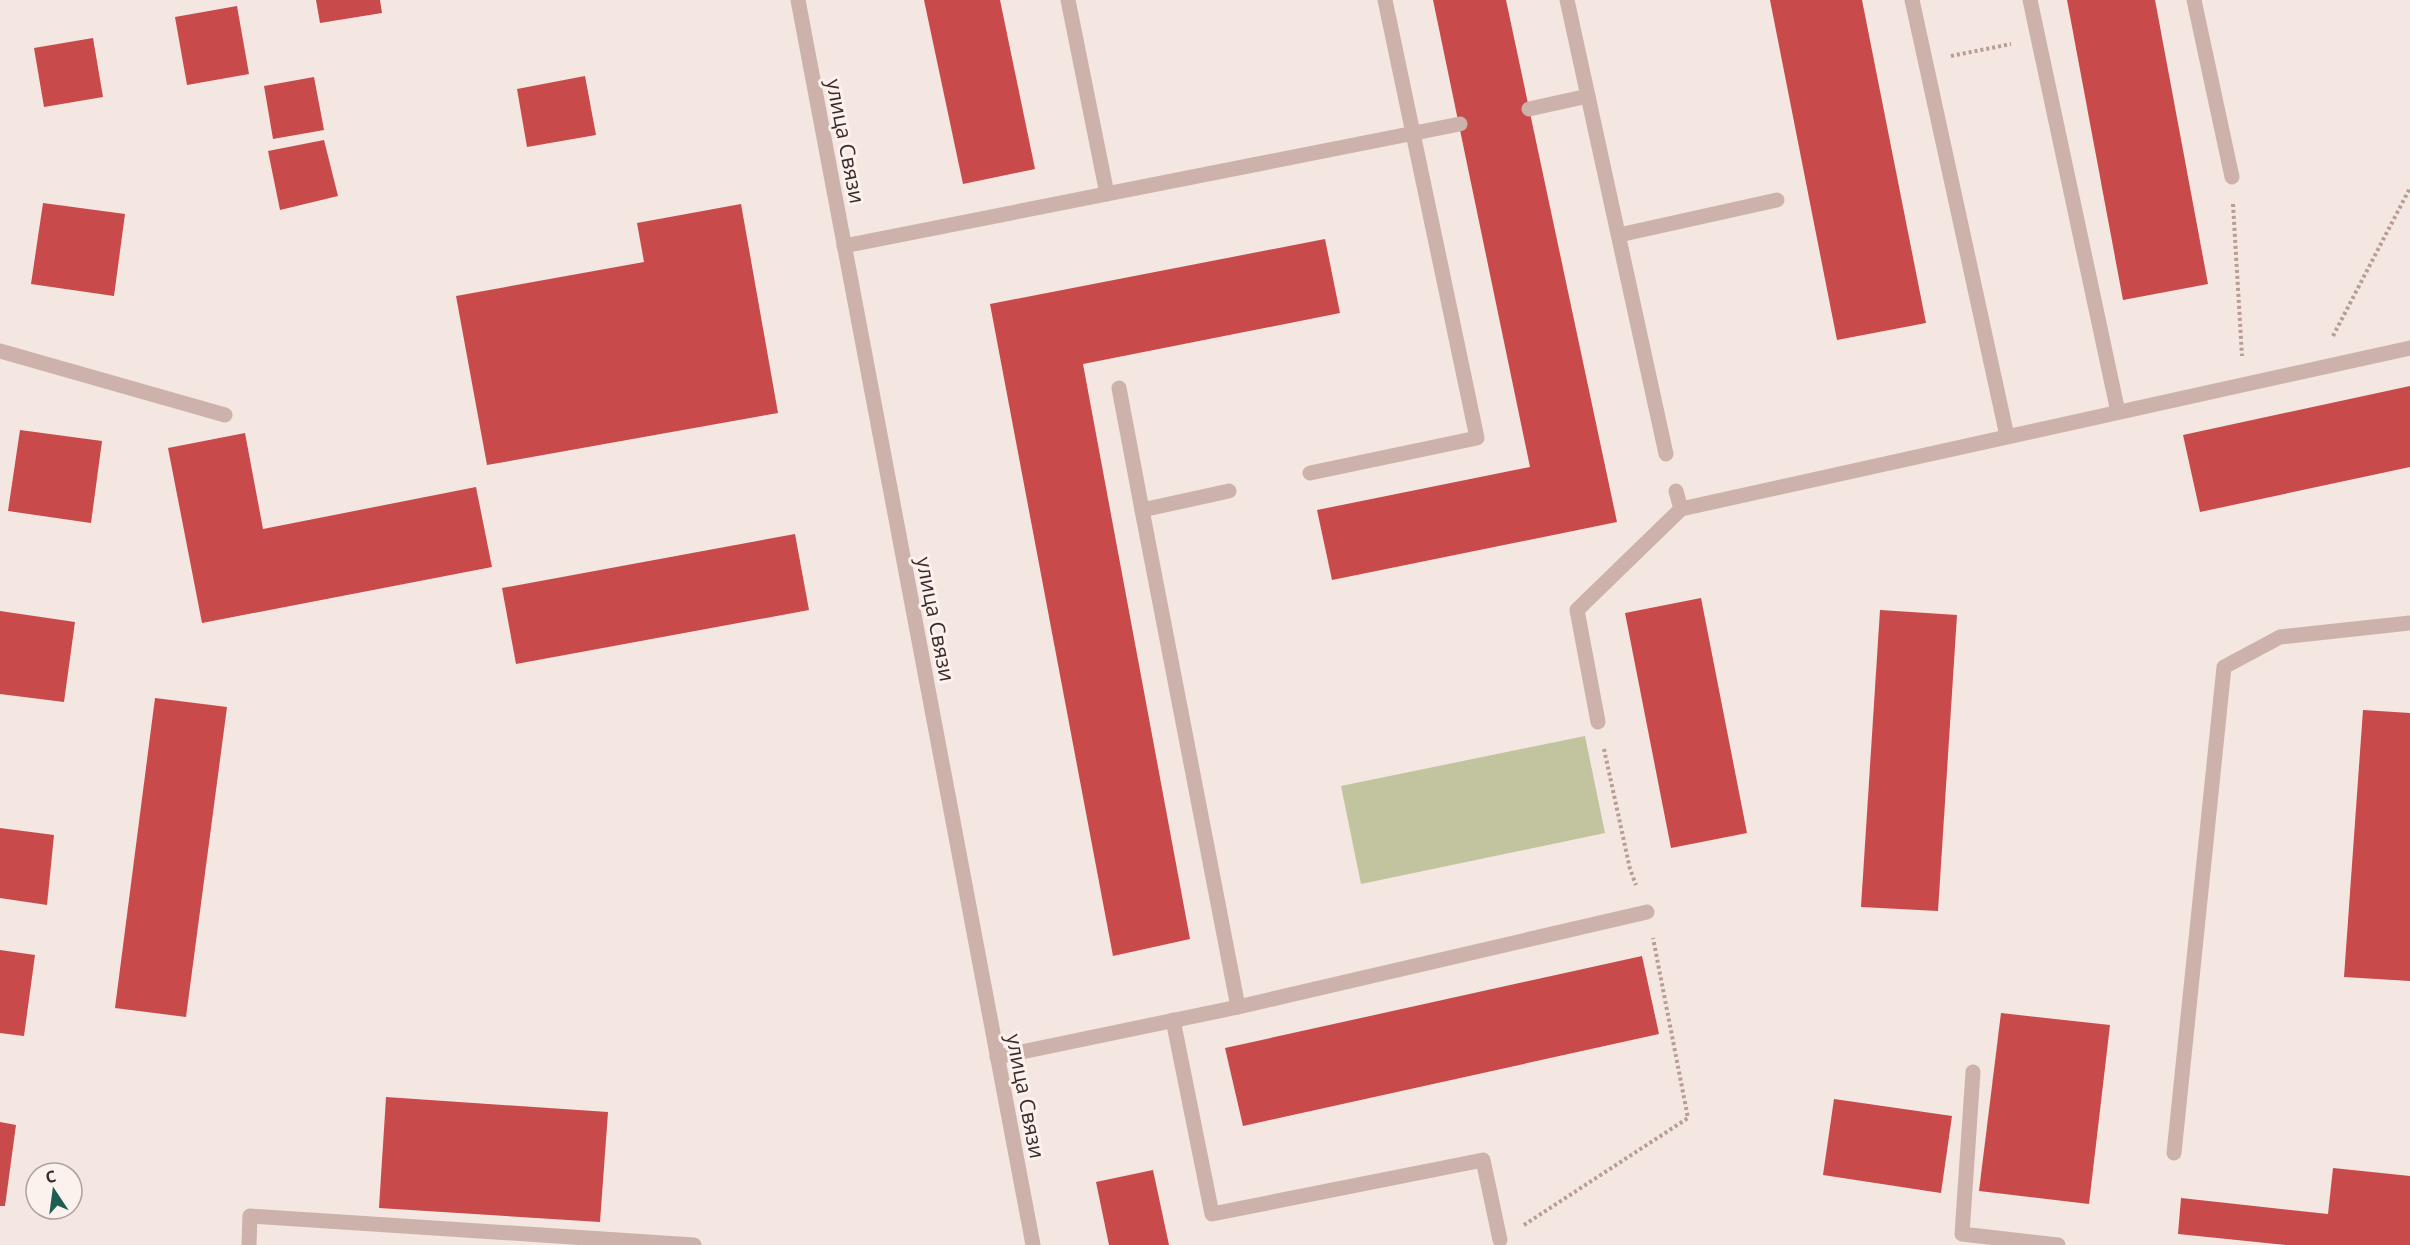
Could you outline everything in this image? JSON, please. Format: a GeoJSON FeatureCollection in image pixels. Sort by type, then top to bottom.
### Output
{"type":"FeatureCollection","features":[{"type":"Feature","properties":{"kind":"street","name":"улица Связи"},"geometry":{"type":"LineString","coordinates":[[798,0],[1033,1245]]}},
{"type":"Feature","properties":{"kind":"street"},"geometry":{"type":"LineString","coordinates":[[1068,0],[1107,194]]}},
{"type":"Feature","properties":{"kind":"street"},"geometry":{"type":"LineString","coordinates":[[1310,473],[1478,438],[1385,0]]}},
{"type":"Feature","properties":{"kind":"street"},"geometry":{"type":"LineString","coordinates":[[1567,0],[1666,454]]}},
{"type":"Feature","properties":{"kind":"street"},"geometry":{"type":"LineString","coordinates":[[1912,0],[2007,436]]}},
{"type":"Feature","properties":{"kind":"street"},"geometry":{"type":"LineString","coordinates":[[2030,0],[2118,412]]}},
{"type":"Feature","properties":{"kind":"street"},"geometry":{"type":"LineString","coordinates":[[2194,0],[2232,177]]}},
{"type":"Feature","properties":{"kind":"street"},"geometry":{"type":"LineString","coordinates":[[1529,109],[1588,96]]}},
{"type":"Feature","properties":{"kind":"street"},"geometry":{"type":"LineString","coordinates":[[844,246],[1460,124]]}},
{"type":"Feature","properties":{"kind":"street"},"geometry":{"type":"LineString","coordinates":[[1619,235],[1777,200]]}},
{"type":"Feature","properties":{"kind":"street"},"geometry":{"type":"LineString","coordinates":[[1598,722],[1577,610],[1681,509],[2410,348]]}},
{"type":"Feature","properties":{"kind":"street"},"geometry":{"type":"LineString","coordinates":[[0,351],[225,415]]}},
{"type":"Feature","properties":{"kind":"street"},"geometry":{"type":"LineString","coordinates":[[1119,388],[1238,1007]]}},
{"type":"Feature","properties":{"kind":"street"},"geometry":{"type":"LineString","coordinates":[[1142,510],[1229,490]]}},
{"type":"Feature","properties":{"kind":"street"},"geometry":{"type":"LineString","coordinates":[[1676,491],[1681,509]]}},
{"type":"Feature","properties":{"kind":"street"},"geometry":{"type":"LineString","coordinates":[[2174,1153],[2224,667],[2280,637],[2410,623]]}},
{"type":"Feature","properties":{"kind":"street"},"geometry":{"type":"LineString","coordinates":[[998,1057],[1238,1007],[1647,912]]}},
{"type":"Feature","properties":{"kind":"street"},"geometry":{"type":"LineString","coordinates":[[1173,1020],[1212,1214],[1484,1160],[1500,1240]]}},
{"type":"Feature","properties":{"kind":"street"},"geometry":{"type":"LineString","coordinates":[[1973,1072],[1962,1234],[2058,1245]]}},
{"type":"Feature","properties":{"kind":"street"},"geometry":{"type":"LineString","coordinates":[[249,1245],[250,1216],[694,1245]]}},
{"type":"Feature","properties":{"kind":"path"},"geometry":{"type":"LineString","coordinates":[[1925,62],[2038,38]]}},
{"type":"Feature","properties":{"kind":"path"},"geometry":{"type":"LineString","coordinates":[[2232,177],[2243,385]]}},
{"type":"Feature","properties":{"kind":"path"},"geometry":{"type":"LineString","coordinates":[[2316,369],[2410,188]]}},
{"type":"Feature","properties":{"kind":"path"},"geometry":{"type":"LineString","coordinates":[[1500,1240],[1688,1118],[1659,963],[1647,912],[1630,869],[1598,722]]}},
{"type":"Feature","properties":{"kind":"green space"},"geometry":{"type":"Polygon","coordinates":[[[1585,736],[1605,833],[1361,884],[1341,786],[1585,736]]]}},
{"type":"Feature","properties":{"kind":"building"},"geometry":{"type":"Polygon","coordinates":[[[316,0],[380,0],[382,13],[320,23],[316,0]]]}},
{"type":"Feature","properties":{"kind":"building"},"geometry":{"type":"Polygon","coordinates":[[[924,0],[1000,0],[1035,169],[963,184],[924,0]]]}},
{"type":"Feature","properties":{"kind":"building"},"geometry":{"type":"Polygon","coordinates":[[[1433,0],[1506,0],[1617,522],[1332,580],[1317,510],[1530,467],[1433,0]]]}},
{"type":"Feature","properties":{"kind":"building"},"geometry":{"type":"Polygon","coordinates":[[[1770,0],[1862,0],[1926,323],[1837,340],[1770,0]]]}},
{"type":"Feature","properties":{"kind":"building"},"geometry":{"type":"Polygon","coordinates":[[[2067,0],[2155,0],[2208,284],[2123,300],[2067,0]]]}},
{"type":"Feature","properties":{"kind":"building"},"geometry":{"type":"Polygon","coordinates":[[[237,6],[249,74],[187,85],[175,17],[237,6]]]}},
{"type":"Feature","properties":{"kind":"building"},"geometry":{"type":"Polygon","coordinates":[[[93,38],[103,97],[44,107],[34,48],[93,38]]]}},
{"type":"Feature","properties":{"kind":"building"},"geometry":{"type":"Polygon","coordinates":[[[585,76],[596,135],[527,147],[517,89],[585,76]]]}},
{"type":"Feature","properties":{"kind":"building"},"geometry":{"type":"Polygon","coordinates":[[[314,77],[324,130],[273,139],[264,86],[314,77]]]}},
{"type":"Feature","properties":{"kind":"building"},"geometry":{"type":"Polygon","coordinates":[[[324,140],[338,196],[280,210],[268,151],[324,140]]]}},
{"type":"Feature","properties":{"kind":"building"},"geometry":{"type":"Polygon","coordinates":[[[43,203],[125,214],[114,296],[31,284],[43,203]]]}},
{"type":"Feature","properties":{"kind":"building"},"geometry":{"type":"Polygon","coordinates":[[[741,204],[778,413],[487,465],[456,296],[644,262],[637,223],[741,204]]]}},
{"type":"Feature","properties":{"kind":"building"},"geometry":{"type":"Polygon","coordinates":[[[1325,239],[1340,313],[1083,364],[1190,939],[1113,956],[990,304],[1325,239]]]}},
{"type":"Feature","properties":{"kind":"building"},"geometry":{"type":"Polygon","coordinates":[[[2410,386],[2410,467],[2200,512],[2183,435],[2410,386]]]}},
{"type":"Feature","properties":{"kind":"building"},"geometry":{"type":"Polygon","coordinates":[[[20,430],[102,441],[91,523],[8,511],[20,430]]]}},
{"type":"Feature","properties":{"kind":"building"},"geometry":{"type":"Polygon","coordinates":[[[245,433],[263,529],[476,487],[492,567],[202,623],[168,448],[245,433]]]}},
{"type":"Feature","properties":{"kind":"building"},"geometry":{"type":"Polygon","coordinates":[[[795,534],[809,610],[516,664],[502,588],[795,534]]]}},
{"type":"Feature","properties":{"kind":"building"},"geometry":{"type":"Polygon","coordinates":[[[1701,598],[1747,833],[1671,848],[1625,613],[1701,598]]]}},
{"type":"Feature","properties":{"kind":"building"},"geometry":{"type":"Polygon","coordinates":[[[1880,610],[1957,615],[1938,911],[1861,907],[1880,610]]]}},
{"type":"Feature","properties":{"kind":"building"},"geometry":{"type":"Polygon","coordinates":[[[0,611],[75,622],[64,702],[0,694],[0,611]]]}},
{"type":"Feature","properties":{"kind":"building"},"geometry":{"type":"Polygon","coordinates":[[[155,698],[227,707],[186,1017],[115,1008],[155,698]]]}},
{"type":"Feature","properties":{"kind":"building"},"geometry":{"type":"Polygon","coordinates":[[[2363,710],[2410,713],[2410,981],[2344,977],[2363,710]]]}},
{"type":"Feature","properties":{"kind":"building"},"geometry":{"type":"Polygon","coordinates":[[[0,828],[54,835],[47,905],[0,898],[0,828]]]}},
{"type":"Feature","properties":{"kind":"building"},"geometry":{"type":"Polygon","coordinates":[[[0,950],[35,955],[24,1036],[0,1033],[0,950]]]}},
{"type":"Feature","properties":{"kind":"building"},"geometry":{"type":"Polygon","coordinates":[[[1642,956],[1659,1034],[1243,1126],[1225,1048],[1642,956]]]}},
{"type":"Feature","properties":{"kind":"building"},"geometry":{"type":"Polygon","coordinates":[[[2001,1013],[2110,1025],[2089,1204],[1979,1191],[2001,1013]]]}},
{"type":"Feature","properties":{"kind":"building"},"geometry":{"type":"Polygon","coordinates":[[[386,1097],[608,1112],[600,1222],[379,1208],[386,1097]]]}},
{"type":"Feature","properties":{"kind":"building"},"geometry":{"type":"Polygon","coordinates":[[[1834,1099],[1952,1116],[1941,1193],[1823,1175],[1834,1099]]]}},
{"type":"Feature","properties":{"kind":"building"},"geometry":{"type":"Polygon","coordinates":[[[0,1122],[16,1125],[5,1206],[0,1206],[0,1122]]]}},
{"type":"Feature","properties":{"kind":"building"},"geometry":{"type":"Polygon","coordinates":[[[2333,1168],[2410,1176],[2410,1245],[2286,1245],[2178,1234],[2181,1198],[2328,1214],[2333,1168]]]}},
{"type":"Feature","properties":{"kind":"building"},"geometry":{"type":"Polygon","coordinates":[[[1153,1170],[1169,1245],[1109,1245],[1096,1182],[1153,1170]]]}}]}
